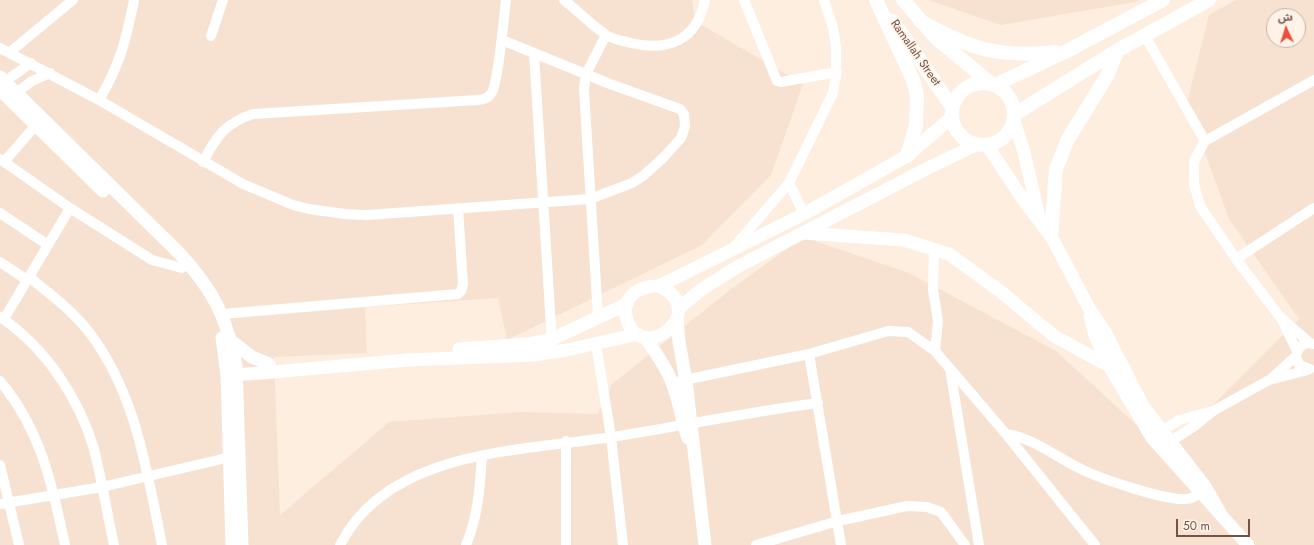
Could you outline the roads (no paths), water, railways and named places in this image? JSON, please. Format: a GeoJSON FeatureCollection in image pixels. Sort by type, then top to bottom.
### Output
{"type":"FeatureCollection","features":[{"type":"Feature","properties":{"kind":"main road","name":"Ramallah Street"},"geometry":{"type":"LineString","coordinates":[[876,0],[952,112]]}},
{"type":"Feature","properties":{"kind":"main road"},"geometry":{"type":"LineString","coordinates":[[876,0],[913,80],[917,95],[916,124],[908,156]]}},
{"type":"Feature","properties":{"kind":"main road","name":"Ramallah Street"},"geometry":{"type":"LineString","coordinates":[[903,0],[920,21],[946,48],[993,83]]}},
{"type":"Feature","properties":{"kind":"main road"},"geometry":{"type":"LineString","coordinates":[[1163,0],[1067,50],[993,83],[967,87],[955,98],[952,112],[959,133],[965,139],[982,145],[1004,136],[1014,118],[1118,50],[1209,0]]}},
{"type":"Feature","properties":{"kind":"main road"},"geometry":{"type":"LineString","coordinates":[[920,21],[956,40],[989,50],[1029,55],[1067,50]]}},
{"type":"Feature","properties":{"kind":"main road"},"geometry":{"type":"LineString","coordinates":[[1051,236],[1056,169],[1068,139],[1107,76],[1118,50]]}},
{"type":"Feature","properties":{"kind":"main road"},"geometry":{"type":"LineString","coordinates":[[993,83],[1004,90],[1009,97],[1014,118]]}},
{"type":"Feature","properties":{"kind":"street"},"geometry":{"type":"LineString","coordinates":[[10,52],[73,0]]}},
{"type":"Feature","properties":{"kind":"street"},"geometry":{"type":"LineString","coordinates":[[99,100],[113,78],[119,63],[124,48],[134,0]]}},
{"type":"Feature","properties":{"kind":"street"},"geometry":{"type":"LineString","coordinates":[[211,36],[223,0]]}},
{"type":"Feature","properties":{"kind":"street"},"geometry":{"type":"LineString","coordinates":[[202,162],[214,140],[224,130],[240,118],[253,114],[477,100],[487,97],[493,90],[502,40],[506,0]]}},
{"type":"Feature","properties":{"kind":"street"},"geometry":{"type":"LineString","coordinates":[[564,0],[606,35],[644,46],[653,47],[672,43],[683,38],[696,25],[705,0]]}},
{"type":"Feature","properties":{"kind":"street"},"geometry":{"type":"LineString","coordinates":[[744,0],[777,81],[781,82],[837,72]]}},
{"type":"Feature","properties":{"kind":"street"},"geometry":{"type":"LineString","coordinates":[[731,250],[789,183],[833,93],[837,72],[833,28],[824,0]]}},
{"type":"Feature","properties":{"kind":"street"},"geometry":{"type":"LineString","coordinates":[[598,317],[584,89],[586,74],[606,35]]}},
{"type":"Feature","properties":{"kind":"street"},"geometry":{"type":"LineString","coordinates":[[1145,36],[1205,141]]}},
{"type":"Feature","properties":{"kind":"street"},"geometry":{"type":"LineString","coordinates":[[0,48],[99,100],[202,162],[261,193],[309,209],[345,214],[367,215],[590,199],[632,183],[643,176],[664,157],[681,138],[685,127],[685,119],[680,109],[586,74],[502,40]]}},
{"type":"Feature","properties":{"kind":"street"},"geometry":{"type":"LineString","coordinates":[[534,53],[553,352]]}},
{"type":"Feature","properties":{"kind":"street"},"geometry":{"type":"LineString","coordinates":[[5,88],[30,63]]}},
{"type":"Feature","properties":{"kind":"street"},"geometry":{"type":"LineString","coordinates":[[5,88],[32,81],[50,73]]}},
{"type":"Feature","properties":{"kind":"street"},"geometry":{"type":"LineString","coordinates":[[1312,370],[1299,366],[1296,353],[1280,317],[1236,259],[1200,206],[1194,184],[1194,161],[1205,141],[1314,80]]}},
{"type":"Feature","properties":{"kind":"street"},"geometry":{"type":"LineString","coordinates":[[5,88],[35,126],[182,268],[198,286],[217,320],[237,392],[232,545]]}},
{"type":"Feature","properties":{"kind":"street"},"geometry":{"type":"LineString","coordinates":[[5,88],[201,277],[214,297],[222,314],[231,341],[235,456],[242,545]]}},
{"type":"Feature","properties":{"kind":"street"},"geometry":{"type":"LineString","coordinates":[[705,545],[693,449],[687,424],[672,381],[663,363],[642,336],[632,328],[627,321],[625,313],[626,304],[631,295],[639,288],[659,286],[804,214],[908,156],[952,112]]}},
{"type":"Feature","properties":{"kind":"street"},"geometry":{"type":"LineString","coordinates":[[1014,118],[1024,152],[1040,220]]}},
{"type":"Feature","properties":{"kind":"street"},"geometry":{"type":"LineString","coordinates":[[35,126],[2,161],[70,208],[152,260],[182,268]]}},
{"type":"Feature","properties":{"kind":"street"},"geometry":{"type":"LineString","coordinates":[[231,370],[407,360],[533,355],[642,336],[655,338],[665,334],[672,328],[678,314],[702,289],[737,267],[932,166],[982,145],[1051,236],[1089,308],[1105,332],[1161,439],[1206,488],[1219,511]]}},
{"type":"Feature","properties":{"kind":"street"},"geometry":{"type":"LineString","coordinates":[[789,183],[804,214]]}},
{"type":"Feature","properties":{"kind":"street"},"geometry":{"type":"LineString","coordinates":[[70,208],[2,318],[36,347],[68,391],[90,438],[114,545]]}},
{"type":"Feature","properties":{"kind":"street"},"geometry":{"type":"LineString","coordinates":[[222,314],[458,294],[461,291],[463,284],[458,208]]}},
{"type":"Feature","properties":{"kind":"street"},"geometry":{"type":"LineString","coordinates":[[1236,259],[1314,208]]}},
{"type":"Feature","properties":{"kind":"street"},"geometry":{"type":"LineString","coordinates":[[0,213],[48,245]]}},
{"type":"Feature","properties":{"kind":"street"},"geometry":{"type":"LineString","coordinates":[[804,233],[896,239],[949,254],[1000,291],[1054,336],[1109,366]]}},
{"type":"Feature","properties":{"kind":"street"},"geometry":{"type":"LineString","coordinates":[[934,249],[933,290],[938,321],[935,351]]}},
{"type":"Feature","properties":{"kind":"street"},"geometry":{"type":"LineString","coordinates":[[0,262],[28,278],[74,315],[102,350],[115,373],[126,399],[142,446],[162,545]]}},
{"type":"Feature","properties":{"kind":"street"},"geometry":{"type":"LineString","coordinates":[[659,286],[672,295],[678,314],[679,342],[686,381],[687,424]]}},
{"type":"Feature","properties":{"kind":"street"},"geometry":{"type":"LineString","coordinates":[[237,392],[250,379],[265,369],[528,344],[552,339],[626,304]]}},
{"type":"Feature","properties":{"kind":"street"},"geometry":{"type":"LineString","coordinates":[[1089,308],[1095,336],[1109,366],[1199,493],[1219,511],[1248,545]]}},
{"type":"Feature","properties":{"kind":"street"},"geometry":{"type":"LineString","coordinates":[[1280,317],[1313,344]]}},
{"type":"Feature","properties":{"kind":"street"},"geometry":{"type":"LineString","coordinates":[[672,381],[686,381],[809,354],[888,331],[897,330],[908,332],[935,351],[1006,434],[1095,545]]}},
{"type":"Feature","properties":{"kind":"street"},"geometry":{"type":"LineString","coordinates":[[231,341],[265,369]]}},
{"type":"Feature","properties":{"kind":"street"},"geometry":{"type":"LineString","coordinates":[[596,344],[611,437],[622,545]]}},
{"type":"Feature","properties":{"kind":"street"},"geometry":{"type":"LineString","coordinates":[[1269,380],[1296,353],[1300,346],[1313,344]]}},
{"type":"Feature","properties":{"kind":"street"},"geometry":{"type":"LineString","coordinates":[[809,354],[841,545]]}},
{"type":"Feature","properties":{"kind":"street"},"geometry":{"type":"LineString","coordinates":[[950,369],[979,545]]}},
{"type":"Feature","properties":{"kind":"street"},"geometry":{"type":"LineString","coordinates":[[1161,439],[1193,428],[1213,411],[1269,380],[1312,370]]}},
{"type":"Feature","properties":{"kind":"street"},"geometry":{"type":"LineString","coordinates":[[0,381],[16,402],[32,429],[46,464],[65,545]]}},
{"type":"Feature","properties":{"kind":"street"},"geometry":{"type":"LineString","coordinates":[[340,545],[347,531],[366,508],[397,484],[448,464],[482,456],[566,441],[611,437],[818,403]]}},
{"type":"Feature","properties":{"kind":"street"},"geometry":{"type":"LineString","coordinates":[[1006,434],[1028,439],[1062,459],[1099,477],[1159,495],[1178,499],[1193,498],[1199,493]]}},
{"type":"Feature","properties":{"kind":"street"},"geometry":{"type":"LineString","coordinates":[[566,441],[566,545]]}},
{"type":"Feature","properties":{"kind":"street"},"geometry":{"type":"LineString","coordinates":[[5,503],[102,487],[235,456]]}},
{"type":"Feature","properties":{"kind":"street"},"geometry":{"type":"LineString","coordinates":[[466,545],[471,534],[479,496],[482,456]]}},
{"type":"Feature","properties":{"kind":"street"},"geometry":{"type":"LineString","coordinates":[[0,465],[5,503],[19,545]]}},
{"type":"Feature","properties":{"kind":"street"},"geometry":{"type":"LineString","coordinates":[[756,545],[838,521],[907,506],[927,507],[940,512],[965,545]]}}]}
